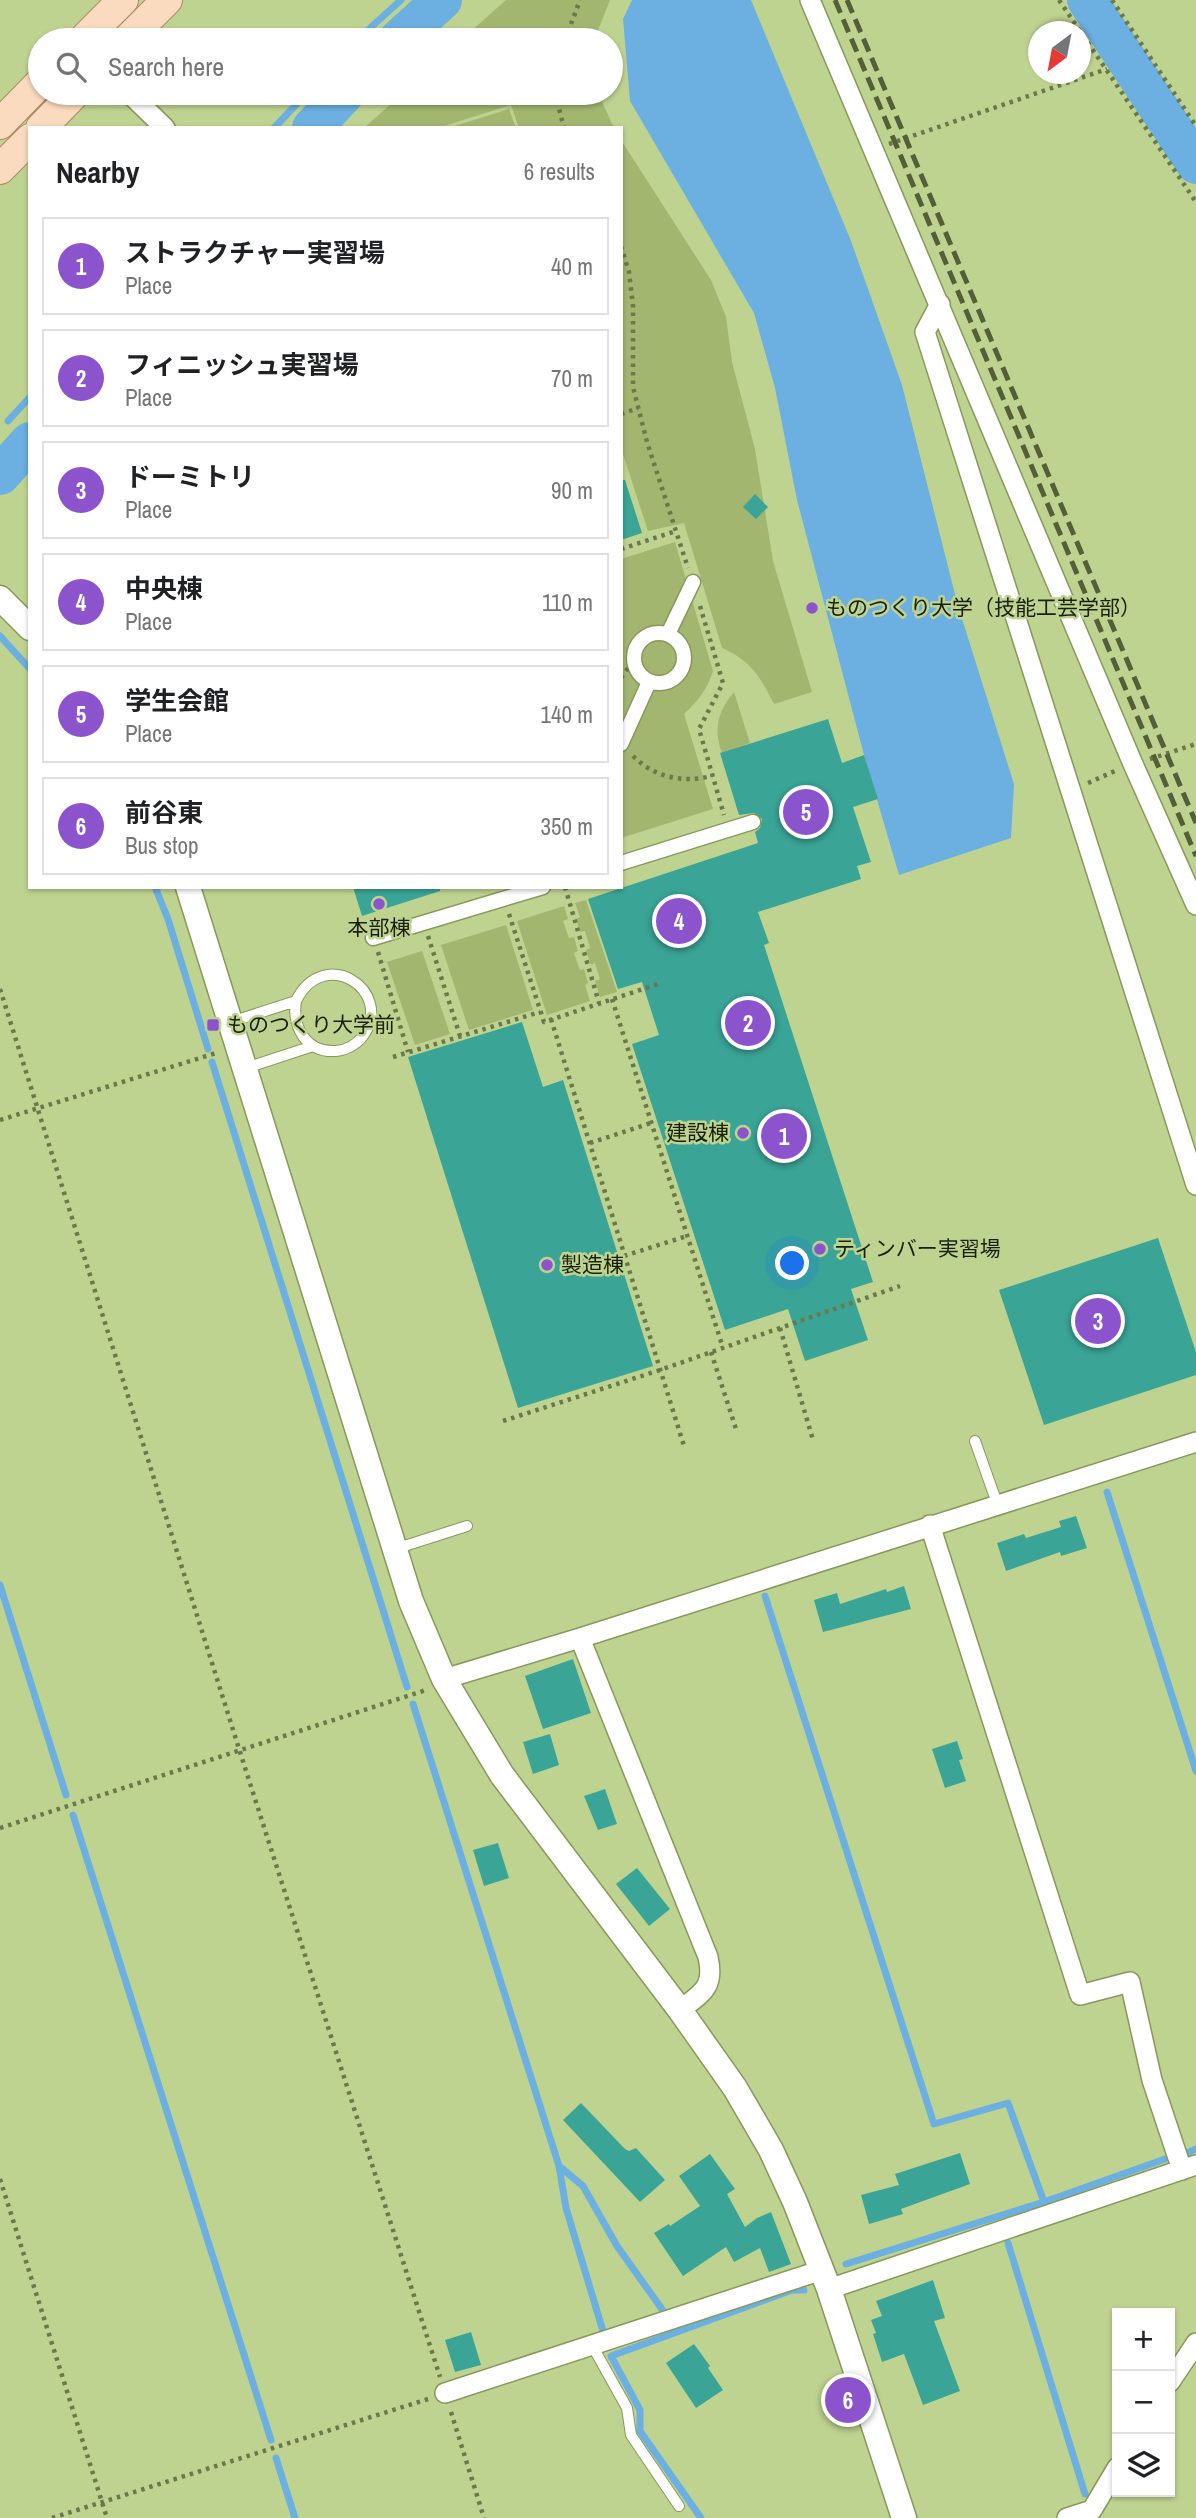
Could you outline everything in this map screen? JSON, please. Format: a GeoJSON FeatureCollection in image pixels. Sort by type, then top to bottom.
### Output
{"type":"FeatureCollection","features":[{"type":"Feature","properties":{"kind":"main road"},"geometry":{"type":"LineString","coordinates":[[95,28],[123,0]]}},
{"type":"Feature","properties":{"kind":"main road"},"geometry":{"type":"LineString","coordinates":[[139,28],[167,0]]}},
{"type":"Feature","properties":{"kind":"main road"},"geometry":{"type":"LineString","coordinates":[[0,124],[28,95]]}},
{"type":"Feature","properties":{"kind":"main road"},"geometry":{"type":"LineString","coordinates":[[43,126],[63,105]]}},
{"type":"Feature","properties":{"kind":"main road"},"geometry":{"type":"LineString","coordinates":[[0,169],[28,141]]}},
{"type":"Feature","properties":{"kind":"street"},"geometry":{"type":"LineString","coordinates":[[810,0],[1133,764],[1196,905]]}},
{"type":"Feature","properties":{"kind":"street"},"geometry":{"type":"LineString","coordinates":[[141,105],[163,126]]}},
{"type":"Feature","properties":{"kind":"street"},"geometry":{"type":"LineString","coordinates":[[940,304],[925,332],[1196,1185]]}},
{"type":"Feature","properties":{"kind":"street"},"geometry":{"type":"LineString","coordinates":[[668,634],[693,582]]}},
{"type":"Feature","properties":{"kind":"street"},"geometry":{"type":"LineString","coordinates":[[0,598],[28,626]]}},
{"type":"Feature","properties":{"kind":"street"},"geometry":{"type":"LineString","coordinates":[[660,632],[668,634],[676,639],[684,653],[681,670],[669,681],[661,684],[649,681],[639,674],[633,661],[634,650],[644,636],[660,632]]}},
{"type":"Feature","properties":{"kind":"street"},"geometry":{"type":"LineString","coordinates":[[623,741],[649,681]]}},
{"type":"Feature","properties":{"kind":"street"},"geometry":{"type":"LineString","coordinates":[[623,862],[753,822]]}},
{"type":"Feature","properties":{"kind":"street"},"geometry":{"type":"LineString","coordinates":[[189,889],[411,1601],[444,1679],[502,1775],[680,2010],[735,2088],[771,2150],[826,2279],[904,2518]]}},
{"type":"Feature","properties":{"kind":"street"},"geometry":{"type":"LineString","coordinates":[[373,938],[536,889]]}},
{"type":"Feature","properties":{"kind":"street"},"geometry":{"type":"LineString","coordinates":[[444,1679],[1196,1442]]}},
{"type":"Feature","properties":{"kind":"street"},"geometry":{"type":"LineString","coordinates":[[445,2393],[1189,2167],[1152,2080],[1130,1982],[1080,1994],[930,1525]]}},
{"type":"Feature","properties":{"kind":"street"},"geometry":{"type":"LineString","coordinates":[[580,1638],[708,1957],[711,1975],[709,1984],[704,1992],[680,2010]]}},
{"type":"Feature","properties":{"kind":"street"},"geometry":{"type":"LineString","coordinates":[[1175,2374],[1196,2343]]}},
{"type":"Feature","properties":{"kind":"street"},"geometry":{"type":"LineString","coordinates":[[1067,2518],[1092,2510],[1112,2476]]}},
{"type":"Feature","properties":{"kind":"lane"},"geometry":{"type":"LineString","coordinates":[[322,975],[348,977],[366,993],[371,1005],[368,1029],[360,1040],[350,1047],[325,1051],[303,1038],[294,1014],[296,1001],[302,989],[322,975]]}},
{"type":"Feature","properties":{"kind":"lane"},"geometry":{"type":"LineString","coordinates":[[231,1021],[296,1001]]}},
{"type":"Feature","properties":{"kind":"lane"},"geometry":{"type":"LineString","coordinates":[[242,1057],[313,1046]]}},
{"type":"Feature","properties":{"kind":"lane"},"geometry":{"type":"LineString","coordinates":[[975,1441],[998,1506]]}},
{"type":"Feature","properties":{"kind":"lane"},"geometry":{"type":"LineString","coordinates":[[395,1549],[467,1527]]}},
{"type":"Feature","properties":{"kind":"lane"},"geometry":{"type":"LineString","coordinates":[[593,2347],[627,2408],[631,2435],[679,2506]]}},
{"type":"Feature","properties":{"kind":"path"},"geometry":{"type":"LineString","coordinates":[[570,28],[580,0]]}},
{"type":"Feature","properties":{"kind":"path"},"geometry":{"type":"LineString","coordinates":[[1059,0],[1196,202]]}},
{"type":"Feature","properties":{"kind":"path"},"geometry":{"type":"LineString","coordinates":[[1112,0],[1196,126]]}},
{"type":"Feature","properties":{"kind":"path"},"geometry":{"type":"LineString","coordinates":[[874,150],[1107,69]]}},
{"type":"Feature","properties":{"kind":"path"},"geometry":{"type":"LineString","coordinates":[[558,105],[563,126]]}},
{"type":"Feature","properties":{"kind":"path"},"geometry":{"type":"LineString","coordinates":[[623,252],[629,272],[633,306],[633,387],[723,683],[699,729],[729,830]]}},
{"type":"Feature","properties":{"kind":"path"},"geometry":{"type":"LineString","coordinates":[[623,413],[638,408]]}},
{"type":"Feature","properties":{"kind":"path"},"geometry":{"type":"LineString","coordinates":[[623,548],[676,531]]}},
{"type":"Feature","properties":{"kind":"path"},"geometry":{"type":"LineString","coordinates":[[623,675],[633,661]]}},
{"type":"Feature","properties":{"kind":"path"},"geometry":{"type":"LineString","coordinates":[[623,744],[642,765],[654,772],[681,779],[712,776]]}},
{"type":"Feature","properties":{"kind":"path"},"geometry":{"type":"LineString","coordinates":[[566,889],[599,1003]]}},
{"type":"Feature","properties":{"kind":"path"},"geometry":{"type":"LineString","coordinates":[[503,898],[544,1022],[662,983]]}},
{"type":"Feature","properties":{"kind":"path"},"geometry":{"type":"LineString","coordinates":[[424,922],[460,1036]]}},
{"type":"Feature","properties":{"kind":"path"},"geometry":{"type":"LineString","coordinates":[[373,938],[408,1052]]}},
{"type":"Feature","properties":{"kind":"path"},"geometry":{"type":"LineString","coordinates":[[0,989],[484,2518]]}},
{"type":"Feature","properties":{"kind":"path"},"geometry":{"type":"LineString","coordinates":[[612,999],[723,1348]]}},
{"type":"Feature","properties":{"kind":"path"},"geometry":{"type":"LineString","coordinates":[[393,1057],[541,1012]]}},
{"type":"Feature","properties":{"kind":"path"},"geometry":{"type":"LineString","coordinates":[[551,1019],[684,1446]]}},
{"type":"Feature","properties":{"kind":"path"},"geometry":{"type":"LineString","coordinates":[[0,1120],[37,1108],[242,1057]]}},
{"type":"Feature","properties":{"kind":"path"},"geometry":{"type":"LineString","coordinates":[[590,1143],[651,1123]]}},
{"type":"Feature","properties":{"kind":"path"},"geometry":{"type":"LineString","coordinates":[[624,1256],[687,1236]]}},
{"type":"Feature","properties":{"kind":"path"},"geometry":{"type":"LineString","coordinates":[[503,1421],[660,1370],[900,1286]]}},
{"type":"Feature","properties":{"kind":"path"},"geometry":{"type":"LineString","coordinates":[[780,1328],[813,1440]]}},
{"type":"Feature","properties":{"kind":"path"},"geometry":{"type":"LineString","coordinates":[[711,1352],[736,1429]]}},
{"type":"Feature","properties":{"kind":"path"},"geometry":{"type":"LineString","coordinates":[[0,1828],[430,1689],[444,1679]]}},
{"type":"Feature","properties":{"kind":"path"},"geometry":{"type":"LineString","coordinates":[[0,2179],[107,2518]]}},
{"type":"Feature","properties":{"kind":"path"},"geometry":{"type":"LineString","coordinates":[[52,2518],[445,2393]]}},
{"type":"Feature","properties":{"kind":"green space"},"geometry":{"type":"Polygon","coordinates":[[[506,0],[610,0],[599,28],[474,28],[506,0]]]}},
{"type":"Feature","properties":{"kind":"green space"},"geometry":{"type":"Polygon","coordinates":[[[390,105],[511,105],[444,126],[366,126],[390,105]]]}},
{"type":"Feature","properties":{"kind":"green space"},"geometry":{"type":"Polygon","coordinates":[[[511,105],[603,105],[613,126],[518,126],[511,105]]]}},
{"type":"Feature","properties":{"kind":"green space"},"geometry":{"type":"Polygon","coordinates":[[[509,109],[515,126],[454,126],[509,109]]]}},
{"type":"Feature","properties":{"kind":"green space"},"geometry":{"type":"Polygon","coordinates":[[[623,143],[711,280],[726,317],[732,362],[755,449],[773,561],[812,692],[774,704],[754,670],[722,648],[684,523],[648,531],[623,454],[623,143]]]}},
{"type":"Feature","properties":{"kind":"green space"},"geometry":{"type":"Polygon","coordinates":[[[675,542],[713,671],[702,695],[684,714],[713,809],[623,837],[623,558],[675,542]]]}},
{"type":"Feature","properties":{"kind":"green space"},"geometry":{"type":"Polygon","coordinates":[[[734,692],[750,743],[722,753],[718,736],[719,721],[724,706],[734,692]]]}},
{"type":"Feature","properties":{"kind":"green space"},"geometry":{"type":"Polygon","coordinates":[[[586,900],[617,992],[600,997],[595,981],[600,979],[595,963],[591,965],[586,950],[590,948],[585,931],[580,932],[576,919],[580,917],[575,903],[586,900]]]}},
{"type":"Feature","properties":{"kind":"green space"},"geometry":{"type":"Polygon","coordinates":[[[564,906],[568,919],[563,921],[569,938],[574,937],[578,951],[574,953],[580,970],[584,969],[590,1001],[547,1015],[517,921],[564,906]]]}},
{"type":"Feature","properties":{"kind":"green space"},"geometry":{"type":"Polygon","coordinates":[[[506,925],[533,1010],[469,1030],[441,945],[506,925]]]}},
{"type":"Feature","properties":{"kind":"green space"},"geometry":{"type":"Polygon","coordinates":[[[422,951],[450,1034],[415,1045],[387,962],[422,951]]]}},
{"type":"Feature","properties":{"kind":"water"},"geometry":{"type":"Polygon","coordinates":[[[632,0],[751,0],[851,241],[902,385],[958,606],[1014,784],[1011,838],[899,875],[864,755],[797,500],[775,388],[754,313],[630,101],[623,19],[632,0]]]}},
{"type":"Feature","properties":{"kind":"building"},"geometry":{"type":"Polygon","coordinates":[[[623,480],[625,480],[642,533],[623,539],[623,480]]]}},
{"type":"Feature","properties":{"kind":"building"},"geometry":{"type":"Polygon","coordinates":[[[755,494],[768,507],[756,519],[743,507],[755,494]]]}},
{"type":"Feature","properties":{"kind":"building"},"geometry":{"type":"Polygon","coordinates":[[[828,719],[842,763],[864,755],[878,799],[853,807],[871,862],[857,866],[861,879],[758,912],[769,943],[764,945],[873,1282],[851,1289],[868,1340],[805,1361],[788,1309],[725,1330],[632,1044],[659,1035],[642,982],[618,989],[588,899],[758,843],[755,832],[760,828],[762,819],[754,813],[739,815],[720,753],[828,719]]]}},
{"type":"Feature","properties":{"kind":"building","name":"本部棟"},"geometry":{"type":"Polygon","coordinates":[[[354,889],[440,889],[440,891],[362,916],[354,889]]]}},
{"type":"Feature","properties":{"kind":"building","name":"製造棟"},"geometry":{"type":"Polygon","coordinates":[[[522,1022],[543,1087],[563,1080],[653,1366],[518,1408],[408,1057],[522,1022]]]}},
{"type":"Feature","properties":{"kind":"building"},"geometry":{"type":"Polygon","coordinates":[[[1158,1238],[1196,1352],[1196,1375],[1044,1425],[999,1290],[1158,1238]]]}},
{"type":"Feature","properties":{"kind":"building"},"geometry":{"type":"Polygon","coordinates":[[[1076,1516],[1087,1548],[1061,1556],[1060,1552],[1006,1571],[997,1543],[1024,1534],[1026,1538],[1061,1527],[1059,1521],[1076,1516]]]}},
{"type":"Feature","properties":{"kind":"building"},"geometry":{"type":"Polygon","coordinates":[[[904,1586],[911,1609],[823,1632],[814,1600],[837,1593],[840,1604],[904,1586]]]}},
{"type":"Feature","properties":{"kind":"building"},"geometry":{"type":"Polygon","coordinates":[[[573,1659],[591,1713],[543,1729],[525,1676],[573,1659]]]}},
{"type":"Feature","properties":{"kind":"building"},"geometry":{"type":"Polygon","coordinates":[[[550,1734],[559,1765],[533,1774],[523,1742],[550,1734]]]}},
{"type":"Feature","properties":{"kind":"building"},"geometry":{"type":"Polygon","coordinates":[[[957,1741],[963,1759],[959,1760],[966,1781],[945,1788],[932,1749],[957,1741]]]}},
{"type":"Feature","properties":{"kind":"building"},"geometry":{"type":"Polygon","coordinates":[[[605,1789],[617,1824],[598,1830],[584,1796],[605,1789]]]}},
{"type":"Feature","properties":{"kind":"building"},"geometry":{"type":"Polygon","coordinates":[[[498,1843],[509,1878],[484,1886],[473,1850],[498,1843]]]}},
{"type":"Feature","properties":{"kind":"building"},"geometry":{"type":"Polygon","coordinates":[[[637,1868],[670,1909],[649,1926],[616,1884],[637,1868]]]}},
{"type":"Feature","properties":{"kind":"building"},"geometry":{"type":"Polygon","coordinates":[[[581,2103],[625,2149],[629,2151],[636,2148],[665,2180],[640,2202],[563,2120],[581,2103]]]}},
{"type":"Feature","properties":{"kind":"building"},"geometry":{"type":"Polygon","coordinates":[[[960,2153],[970,2184],[901,2209],[903,2214],[869,2224],[861,2195],[899,2185],[895,2174],[960,2153]]]}},
{"type":"Feature","properties":{"kind":"building"},"geometry":{"type":"Polygon","coordinates":[[[710,2154],[735,2189],[727,2194],[745,2227],[771,2212],[791,2264],[769,2272],[760,2248],[734,2262],[726,2247],[683,2276],[654,2233],[700,2206],[679,2176],[710,2154]]]}},
{"type":"Feature","properties":{"kind":"building"},"geometry":{"type":"Polygon","coordinates":[[[933,2280],[945,2318],[934,2321],[960,2391],[923,2405],[904,2354],[882,2362],[871,2320],[882,2316],[876,2301],[933,2280]]]}},
{"type":"Feature","properties":{"kind":"building"},"geometry":{"type":"Polygon","coordinates":[[[471,2332],[481,2365],[455,2372],[445,2340],[471,2332]]]}},
{"type":"Feature","properties":{"kind":"building"},"geometry":{"type":"Polygon","coordinates":[[[694,2344],[723,2390],[696,2408],[666,2363],[694,2344]]]}},
{"type":"Feature","properties":{"kind":"waterway"},"geometry":{"type":"LineString","coordinates":[[370,28],[401,0]]}},
{"type":"Feature","properties":{"kind":"waterway"},"geometry":{"type":"LineString","coordinates":[[411,28],[442,0]]}},
{"type":"Feature","properties":{"kind":"waterway"},"geometry":{"type":"LineString","coordinates":[[1087,0],[1196,164]]}},
{"type":"Feature","properties":{"kind":"waterway"},"geometry":{"type":"LineString","coordinates":[[276,126],[296,105]]}},
{"type":"Feature","properties":{"kind":"waterway"},"geometry":{"type":"LineString","coordinates":[[314,126],[334,105]]}},
{"type":"Feature","properties":{"kind":"waterway"},"geometry":{"type":"LineString","coordinates":[[8,421],[28,399]]}},
{"type":"Feature","properties":{"kind":"waterway"},"geometry":{"type":"LineString","coordinates":[[0,475],[28,444]]}},
{"type":"Feature","properties":{"kind":"waterway"},"geometry":{"type":"LineString","coordinates":[[0,636],[28,667]]}},
{"type":"Feature","properties":{"kind":"waterway"},"geometry":{"type":"LineString","coordinates":[[156,889],[168,919],[208,1049]]}},
{"type":"Feature","properties":{"kind":"waterway"},"geometry":{"type":"LineString","coordinates":[[212,1062],[407,1687]]}},
{"type":"Feature","properties":{"kind":"waterway"},"geometry":{"type":"LineString","coordinates":[[1107,1492],[1196,1771]]}},
{"type":"Feature","properties":{"kind":"waterway"},"geometry":{"type":"LineString","coordinates":[[0,1585],[66,1795]]}},
{"type":"Feature","properties":{"kind":"waterway"},"geometry":{"type":"LineString","coordinates":[[765,1596],[934,2124],[1008,2103],[1044,2202]]}},
{"type":"Feature","properties":{"kind":"waterway"},"geometry":{"type":"LineString","coordinates":[[413,1704],[559,2166],[566,2208],[603,2331]]}},
{"type":"Feature","properties":{"kind":"waterway"},"geometry":{"type":"LineString","coordinates":[[73,1815],[271,2440]]}},
{"type":"Feature","properties":{"kind":"waterway"},"geometry":{"type":"LineString","coordinates":[[1187,2153],[1196,2149]]}},
{"type":"Feature","properties":{"kind":"waterway"},"geometry":{"type":"LineString","coordinates":[[846,2264],[1044,2202],[1165,2159]]}},
{"type":"Feature","properties":{"kind":"waterway"},"geometry":{"type":"LineString","coordinates":[[559,2166],[583,2186],[617,2246],[664,2312]]}},
{"type":"Feature","properties":{"kind":"waterway"},"geometry":{"type":"LineString","coordinates":[[1008,2243],[1085,2494]]}},
{"type":"Feature","properties":{"kind":"waterway"},"geometry":{"type":"LineString","coordinates":[[701,2518],[640,2431],[640,2410],[611,2356],[792,2290],[804,2290]]}},
{"type":"Feature","properties":{"kind":"waterway"},"geometry":{"type":"LineString","coordinates":[[276,2458],[295,2518]]}},
{"type":"Feature","properties":{"kind":"railway"},"geometry":{"type":"LineString","coordinates":[[835,0],[1196,856]]}},
{"type":"Feature","properties":{"kind":"railway"},"geometry":{"type":"LineString","coordinates":[[847,0],[1196,823]]}},
{"type":"Feature","properties":{"kind":"place","name":"ものつくり大学（技能工芸学部）"},"geometry":{"type":"Point","coordinates":[812,608]}},
{"type":"Feature","properties":{"kind":"place","name":"学生会館"},"geometry":{"type":"Point","coordinates":[806,812]}},
{"type":"Feature","properties":{"kind":"place","name":"本部棟"},"geometry":{"type":"Point","coordinates":[379,904]}},
{"type":"Feature","properties":{"kind":"place","name":"中央棟"},"geometry":{"type":"Point","coordinates":[679,921]}},
{"type":"Feature","properties":{"kind":"place","name":"フィニッシュ実習場"},"geometry":{"type":"Point","coordinates":[748,1023]}},
{"type":"Feature","properties":{"kind":"place","name":"ものつくり大学前"},"geometry":{"type":"Point","coordinates":[213,1025]}},
{"type":"Feature","properties":{"kind":"place","name":"建設棟"},"geometry":{"type":"Point","coordinates":[743,1133]}},
{"type":"Feature","properties":{"kind":"place","name":"ストラクチャー実習場"},"geometry":{"type":"Point","coordinates":[784,1136]}},
{"type":"Feature","properties":{"kind":"place","name":"ティンバー実習場"},"geometry":{"type":"Point","coordinates":[820,1249]}},
{"type":"Feature","properties":{"kind":"place","name":"製造棟"},"geometry":{"type":"Point","coordinates":[547,1265]}},
{"type":"Feature","properties":{"kind":"place","name":"ドーミトリ"},"geometry":{"type":"Point","coordinates":[1098,1321]}},
{"type":"Feature","properties":{"kind":"place","name":"前谷東"},"geometry":{"type":"Point","coordinates":[848,2400]}}]}
